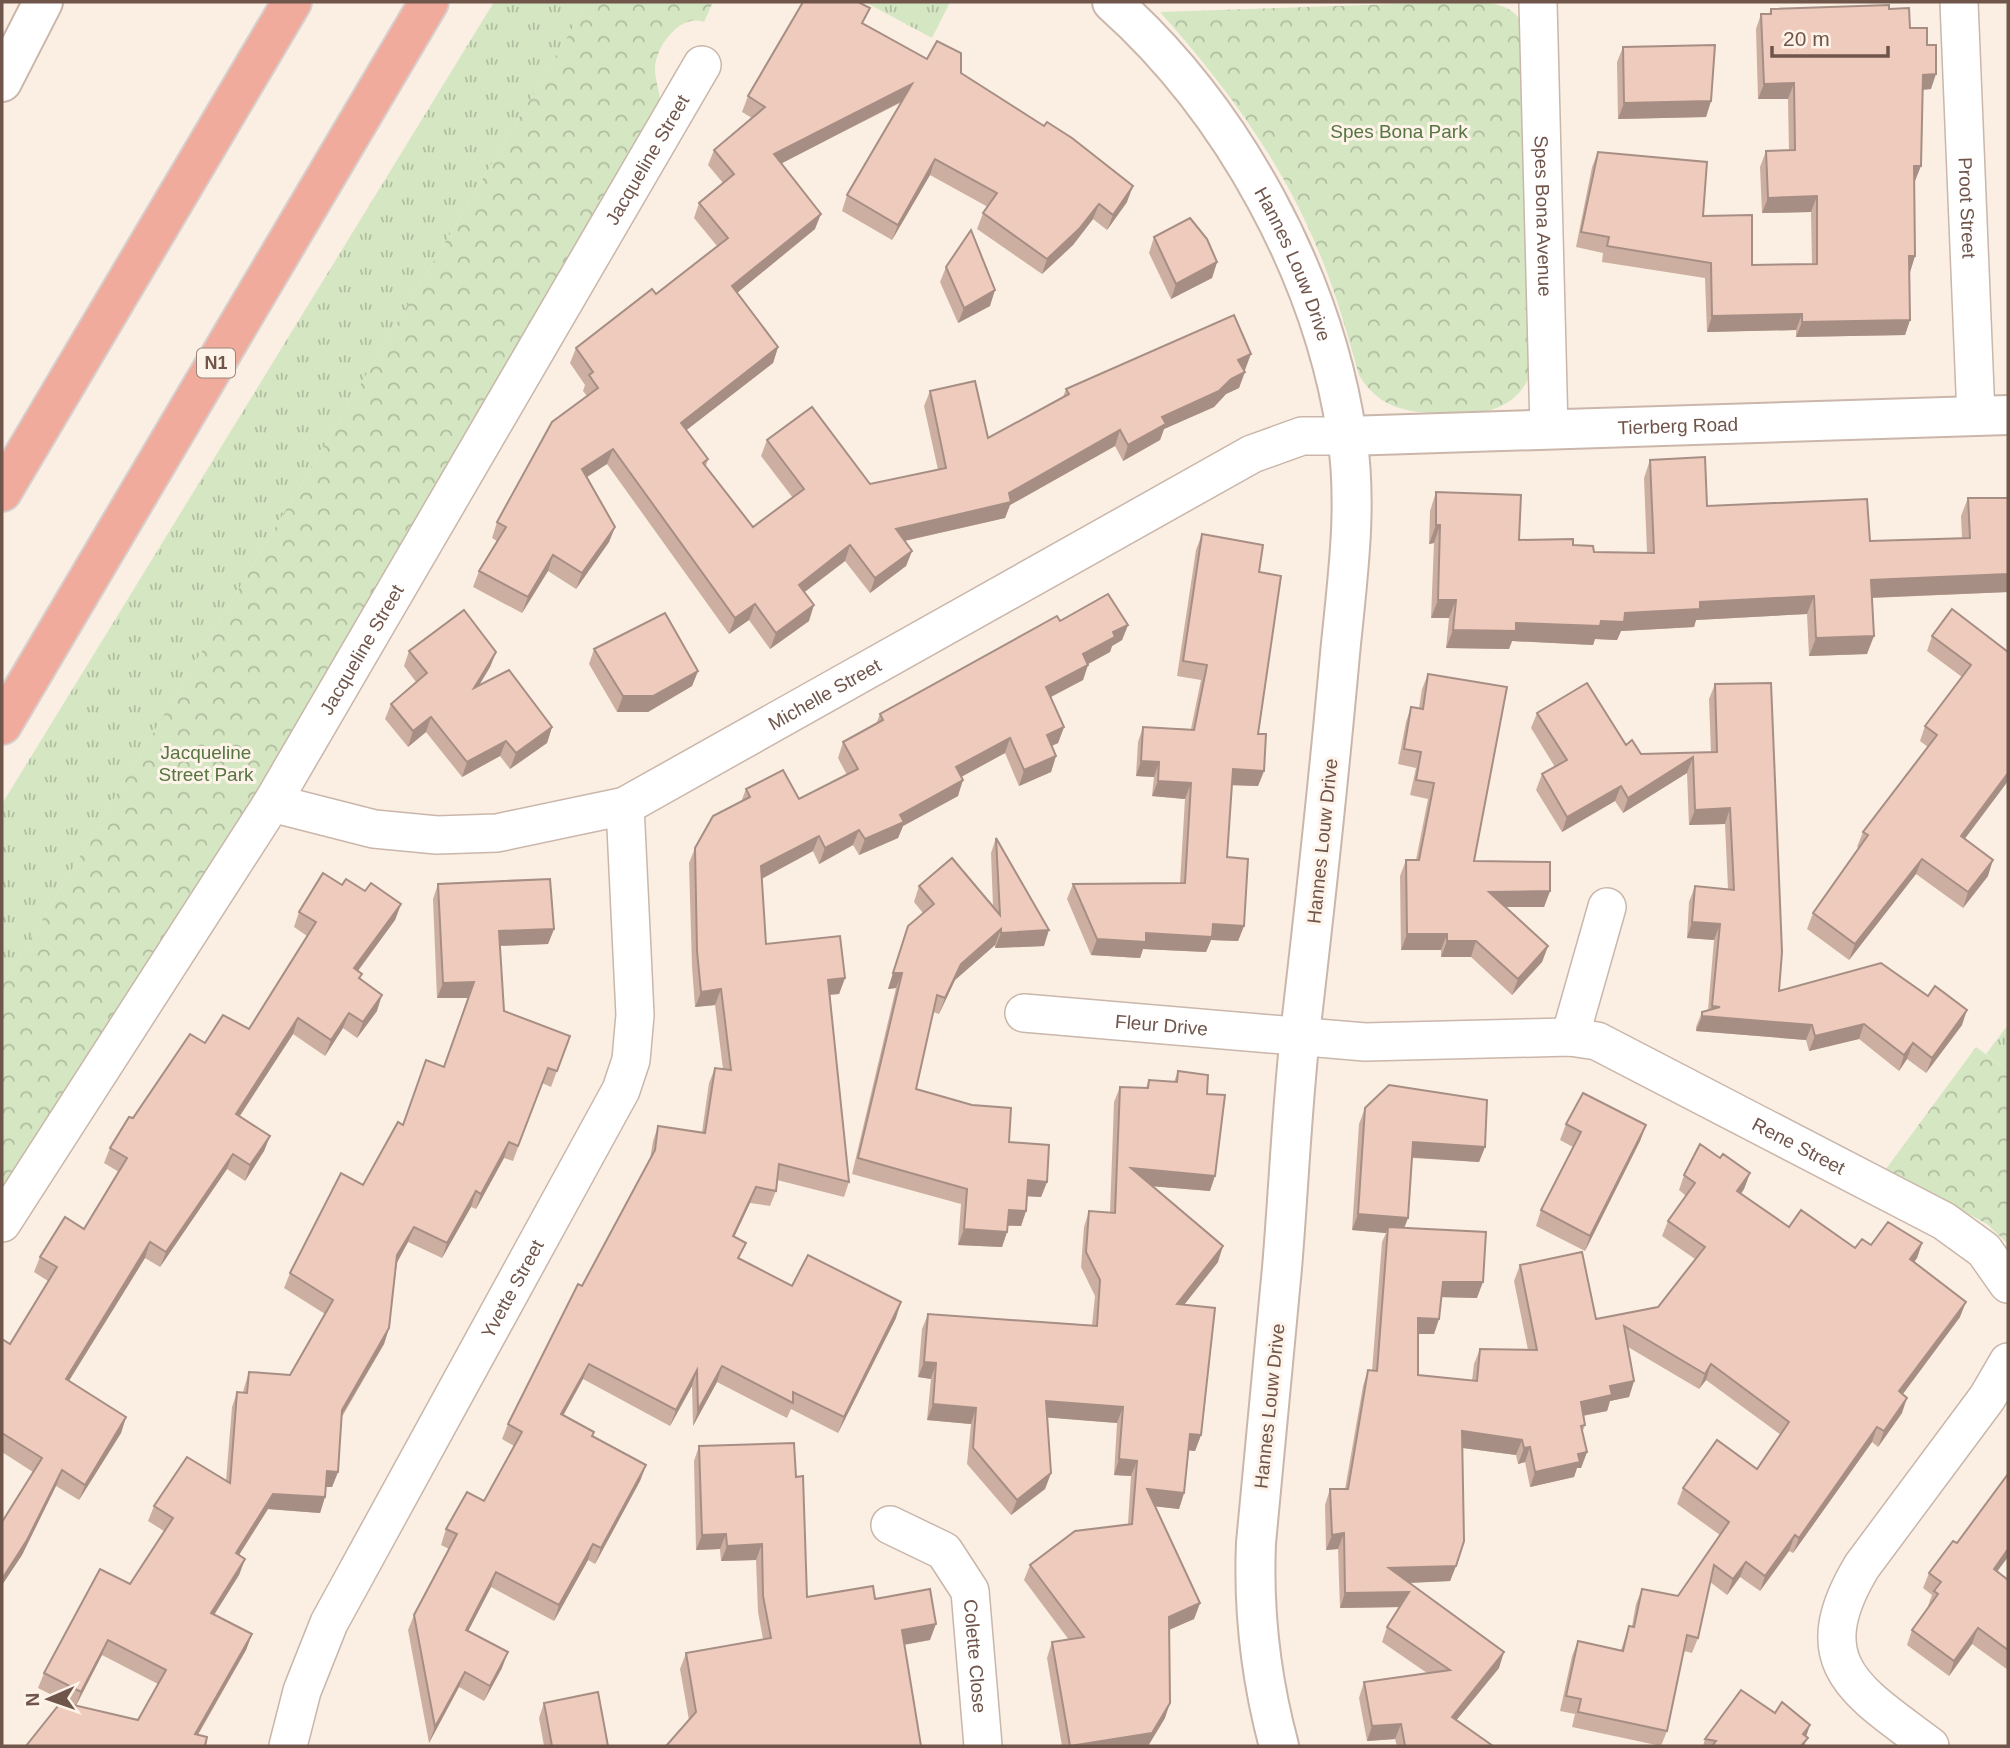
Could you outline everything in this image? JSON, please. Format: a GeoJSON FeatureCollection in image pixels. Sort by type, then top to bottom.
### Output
{"type":"FeatureCollection","features":[{"type":"Feature","properties":{"kind":"highway"},"geometry":{"type":"LineString","coordinates":[[2,492],[292,2]]}},
{"type":"Feature","properties":{"kind":"highway","name":"N1"},"geometry":{"type":"LineString","coordinates":[[2,725],[429,2]]}},
{"type":"Feature","properties":{"kind":"street"},"geometry":{"type":"LineString","coordinates":[[2,82],[43,2]]}},
{"type":"Feature","properties":{"kind":"street","name":"Hannes Louw Drive"},"geometry":{"type":"LineString","coordinates":[[1112,2],[1165,54],[1215,117],[1278,223],[1310,299],[1333,370],[1347,436],[1352,543],[1299,1038],[1254,1584],[1261,1668],[1279,1746]]}},
{"type":"Feature","properties":{"kind":"street","name":"Spes Bona Avenue"},"geometry":{"type":"LineString","coordinates":[[1538,2],[1549,429]]}},
{"type":"Feature","properties":{"kind":"street","name":"Proot Street"},"geometry":{"type":"LineString","coordinates":[[1959,2],[1992,415]]}},
{"type":"Feature","properties":{"kind":"street","name":"Jacqueline Street"},"geometry":{"type":"LineString","coordinates":[[2,1223],[272,803],[702,65]]}},
{"type":"Feature","properties":{"kind":"street","name":"Tierberg Road"},"geometry":{"type":"LineString","coordinates":[[1347,436],[1992,415]]}},
{"type":"Feature","properties":{"kind":"street","name":"Michelle Street"},"geometry":{"type":"LineString","coordinates":[[272,803],[374,829],[437,835],[497,833],[625,806],[1252,454],[1302,436],[1347,436]]}},
{"type":"Feature","properties":{"kind":"street","name":"Yvette Street"},"geometry":{"type":"LineString","coordinates":[[288,1746],[302,1691],[329,1623],[552,1211],[621,1090],[631,1060],[635,1015],[625,806]]}},
{"type":"Feature","properties":{"kind":"street"},"geometry":{"type":"LineString","coordinates":[[1570,1037],[1607,907]]}},
{"type":"Feature","properties":{"kind":"street","name":"Fleur Drive"},"geometry":{"type":"LineString","coordinates":[[1024,1013],[1299,1038]]}},
{"type":"Feature","properties":{"kind":"street","name":"Rene Street"},"geometry":{"type":"LineString","coordinates":[[1299,1038],[1416,1043],[1570,1037],[1597,1041],[1944,1221],[1984,1250],[2008,1284]]}},
{"type":"Feature","properties":{"kind":"street"},"geometry":{"type":"LineString","coordinates":[[1930,1746],[1856,1688],[1840,1657],[1836,1638],[1838,1619],[1849,1588],[1862,1566],[1987,1398],[2008,1362]]}},
{"type":"Feature","properties":{"kind":"street","name":"Colette Close"},"geometry":{"type":"LineString","coordinates":[[890,1525],[944,1551],[970,1591],[983,1746]]}},
{"type":"Feature","properties":{"kind":"green space"},"geometry":{"type":"Polygon","coordinates":[[[494,2],[588,2],[2,987],[2,804],[494,2]]]}},
{"type":"Feature","properties":{"kind":"green space","name":"Jacqueline Street Park"},"geometry":{"type":"Polygon","coordinates":[[[588,2],[713,2],[704,22],[686,22],[664,42],[655,69],[660,102],[251,807],[2,1193],[2,987],[588,2]]]}},
{"type":"Feature","properties":{"kind":"green space"},"geometry":{"type":"Polygon","coordinates":[[[865,2],[950,2],[932,38],[865,2]]]}},
{"type":"Feature","properties":{"kind":"green space","name":"Spes Bona Park"},"geometry":{"type":"Polygon","coordinates":[[[1483,2],[1501,6],[1509,9],[1521,21],[1531,372],[1519,392],[1495,409],[1432,413],[1399,408],[1384,401],[1371,391],[1359,375],[1328,276],[1291,193],[1231,99],[1160,12],[1483,2]]]}},
{"type":"Feature","properties":{"kind":"green space"},"geometry":{"type":"Polygon","coordinates":[[[2008,1025],[2008,1071],[1986,1054],[2008,1025]]]}},
{"type":"Feature","properties":{"kind":"green space"},"geometry":{"type":"Polygon","coordinates":[[[1976,1047],[2008,1071],[2008,1244],[1987,1224],[1886,1169],[1976,1047]]]}},
{"type":"Feature","properties":{"kind":"building"},"geometry":{"type":"Polygon","coordinates":[[[803,2],[858,2],[870,8],[862,23],[927,59],[937,41],[961,53],[961,73],[1044,126],[1047,122],[1072,138],[1133,186],[1113,215],[1099,204],[1079,229],[1047,259],[983,213],[997,193],[935,159],[898,225],[847,195],[912,84],[774,154],[821,214],[732,286],[778,347],[681,423],[708,459],[703,463],[753,527],[804,489],[767,440],[812,407],[870,484],[946,468],[930,391],[975,381],[988,438],[1069,394],[1066,389],[1234,315],[1251,354],[1238,360],[1245,372],[1231,379],[1219,391],[1162,417],[1166,424],[1128,445],[1120,430],[1009,493],[1011,502],[896,529],[912,551],[875,578],[850,545],[799,585],[814,605],[776,633],[755,604],[735,618],[613,449],[582,469],[615,527],[582,573],[553,555],[528,597],[479,571],[506,527],[497,522],[552,422],[598,388],[589,375],[593,372],[576,348],[652,289],[656,294],[728,238],[699,203],[734,174],[714,150],[765,107],[748,96],[803,2]]]}},
{"type":"Feature","properties":{"kind":"building"},"geometry":{"type":"Polygon","coordinates":[[[1889,5],[1889,9],[1909,8],[1910,28],[1927,28],[1927,45],[1936,45],[1936,74],[1923,75],[1921,166],[1914,166],[1915,256],[1909,256],[1910,320],[1802,322],[1802,314],[1712,316],[1711,263],[1607,246],[1609,237],[1581,232],[1598,152],[1707,162],[1703,216],[1752,215],[1752,265],[1817,264],[1817,196],[1768,198],[1766,151],[1795,150],[1794,83],[1764,84],[1761,14],[1771,14],[1771,9],[1889,5]]]}},
{"type":"Feature","properties":{"kind":"building"},"geometry":{"type":"Polygon","coordinates":[[[1715,45],[1711,101],[1624,103],[1623,47],[1715,45]]]}},
{"type":"Feature","properties":{"kind":"building"},"geometry":{"type":"Polygon","coordinates":[[[1190,218],[1207,239],[1217,262],[1176,284],[1154,237],[1190,218]]]}},
{"type":"Feature","properties":{"kind":"building"},"geometry":{"type":"Polygon","coordinates":[[[971,230],[995,290],[964,308],[946,267],[971,230]]]}},
{"type":"Feature","properties":{"kind":"building"},"geometry":{"type":"Polygon","coordinates":[[[1705,457],[1707,506],[1867,499],[1870,541],[1970,538],[1968,498],[2008,498],[2008,574],[1871,580],[1874,636],[1816,638],[1814,596],[1700,602],[1700,609],[1625,613],[1624,622],[1601,621],[1600,626],[1516,623],[1516,631],[1453,630],[1456,600],[1438,600],[1440,525],[1436,525],[1436,492],[1521,495],[1519,540],[1573,539],[1573,545],[1593,546],[1594,552],[1654,553],[1650,460],[1705,457]]]}},
{"type":"Feature","properties":{"kind":"building"},"geometry":{"type":"Polygon","coordinates":[[[1202,534],[1263,545],[1259,572],[1281,576],[1258,734],[1266,734],[1264,771],[1233,769],[1227,857],[1248,859],[1244,926],[1213,924],[1212,937],[1146,933],[1146,942],[1097,939],[1073,884],[1185,883],[1191,783],[1158,781],[1159,762],[1141,761],[1143,727],[1194,730],[1207,665],[1183,661],[1202,534]]]}},
{"type":"Feature","properties":{"kind":"building"},"geometry":{"type":"Polygon","coordinates":[[[1108,594],[1128,625],[1113,632],[1115,637],[1083,654],[1088,665],[1046,687],[1064,727],[1047,735],[1056,756],[1024,770],[1010,738],[956,767],[963,780],[900,815],[904,822],[865,839],[859,830],[825,848],[819,836],[761,866],[766,944],[840,936],[845,978],[828,980],[849,1182],[779,1164],[776,1191],[756,1187],[733,1236],[746,1243],[738,1258],[792,1286],[808,1255],[901,1302],[844,1417],[793,1392],[793,1403],[722,1366],[698,1410],[697,1370],[676,1410],[589,1364],[561,1414],[594,1432],[592,1436],[646,1465],[601,1548],[593,1544],[559,1605],[496,1572],[466,1630],[508,1652],[490,1686],[465,1672],[435,1727],[414,1615],[457,1534],[446,1529],[467,1492],[484,1501],[522,1432],[508,1424],[578,1284],[582,1286],[655,1150],[658,1126],[705,1133],[715,1068],[731,1070],[721,989],[701,992],[697,951],[695,848],[713,816],[750,797],[746,789],[783,770],[799,799],[858,769],[843,742],[883,720],[880,714],[1057,616],[1060,621],[1108,594]]]}},
{"type":"Feature","properties":{"kind":"building"},"geometry":{"type":"Polygon","coordinates":[[[1952,609],[2008,652],[2008,773],[1961,836],[1993,860],[1968,892],[1922,859],[1855,944],[1813,913],[1868,835],[1863,832],[1937,735],[1925,726],[1971,665],[1932,636],[1952,609]]]}},
{"type":"Feature","properties":{"kind":"building"},"geometry":{"type":"Polygon","coordinates":[[[464,610],[496,652],[474,688],[509,670],[552,727],[516,753],[506,741],[467,762],[431,717],[413,731],[391,704],[427,673],[409,651],[464,610]]]}},
{"type":"Feature","properties":{"kind":"building"},"geometry":{"type":"Polygon","coordinates":[[[665,613],[698,671],[653,696],[623,696],[594,649],[665,613]]]}},
{"type":"Feature","properties":{"kind":"building"},"geometry":{"type":"Polygon","coordinates":[[[1428,674],[1507,687],[1474,861],[1550,862],[1550,891],[1489,892],[1548,946],[1518,979],[1476,941],[1447,941],[1447,934],[1407,934],[1406,860],[1419,860],[1434,783],[1416,780],[1421,752],[1404,749],[1411,707],[1423,709],[1428,674]]]}},
{"type":"Feature","properties":{"kind":"building"},"geometry":{"type":"Polygon","coordinates":[[[1587,683],[1626,745],[1632,740],[1641,754],[1717,752],[1715,684],[1771,683],[1782,952],[1779,991],[1881,963],[1928,996],[1935,986],[1967,1010],[1932,1058],[1913,1043],[1904,1055],[1864,1024],[1815,1036],[1812,1025],[1702,1016],[1702,1012],[1720,1007],[1712,1006],[1720,924],[1692,922],[1695,886],[1734,890],[1730,808],[1695,810],[1693,757],[1628,798],[1621,786],[1567,817],[1542,774],[1567,760],[1537,713],[1587,683]]]}},
{"type":"Feature","properties":{"kind":"building"},"geometry":{"type":"Polygon","coordinates":[[[996,838],[1049,930],[1001,933],[1001,929],[961,964],[945,998],[937,995],[916,1089],[972,1105],[1011,1108],[1009,1142],[1049,1145],[1047,1182],[1028,1180],[1026,1211],[1009,1210],[1007,1232],[964,1229],[967,1189],[858,1158],[902,973],[893,973],[908,926],[934,904],[919,886],[952,858],[1000,915],[996,838]]]}},
{"type":"Feature","properties":{"kind":"building"},"geometry":{"type":"Polygon","coordinates":[[[323,873],[342,885],[346,879],[365,891],[371,883],[401,904],[354,968],[362,974],[359,978],[382,995],[363,1022],[349,1013],[331,1040],[298,1018],[236,1114],[270,1136],[250,1165],[233,1154],[166,1252],[150,1242],[66,1379],[126,1417],[85,1485],[62,1470],[27,1540],[2,1579],[2,1522],[42,1458],[2,1433],[2,1339],[10,1344],[57,1267],[40,1257],[65,1217],[84,1229],[127,1158],[110,1148],[129,1117],[133,1118],[190,1034],[205,1043],[223,1015],[249,1029],[316,922],[299,912],[323,873]]]}},
{"type":"Feature","properties":{"kind":"building"},"geometry":{"type":"Polygon","coordinates":[[[550,879],[554,929],[499,931],[504,1011],[570,1036],[557,1071],[548,1068],[518,1146],[509,1142],[481,1194],[476,1191],[447,1243],[414,1227],[397,1255],[389,1328],[342,1410],[338,1472],[327,1471],[325,1497],[273,1494],[236,1553],[245,1559],[211,1613],[252,1634],[195,1734],[207,1737],[205,1746],[26,1746],[61,1702],[138,1720],[166,1670],[108,1640],[81,1692],[44,1673],[100,1569],[130,1584],[173,1518],[154,1506],[187,1457],[230,1483],[237,1392],[247,1393],[249,1372],[290,1375],[333,1300],[290,1273],[341,1173],[363,1185],[398,1122],[403,1125],[426,1060],[444,1067],[474,982],[443,983],[438,884],[550,879]]]}},
{"type":"Feature","properties":{"kind":"building"},"geometry":{"type":"Polygon","coordinates":[[[1178,1071],[1208,1075],[1207,1094],[1225,1095],[1215,1176],[1131,1168],[1223,1246],[1177,1304],[1215,1308],[1201,1435],[1190,1434],[1184,1493],[1147,1489],[1200,1603],[1169,1617],[1170,1703],[1152,1733],[1070,1746],[1052,1642],[1084,1637],[1030,1565],[1075,1531],[1132,1524],[1137,1461],[1119,1459],[1123,1407],[1046,1401],[1051,1473],[1017,1500],[973,1448],[976,1408],[933,1404],[936,1363],[924,1362],[928,1314],[1097,1326],[1100,1280],[1086,1252],[1089,1211],[1115,1213],[1120,1087],[1148,1088],[1149,1080],[1177,1082],[1178,1071]]]}},
{"type":"Feature","properties":{"kind":"building"},"geometry":{"type":"Polygon","coordinates":[[[1389,1085],[1487,1100],[1485,1147],[1413,1142],[1408,1218],[1358,1214],[1365,1108],[1389,1085]]]}},
{"type":"Feature","properties":{"kind":"building"},"geometry":{"type":"Polygon","coordinates":[[[1583,1093],[1646,1125],[1590,1236],[1541,1210],[1581,1132],[1566,1124],[1583,1093]]]}},
{"type":"Feature","properties":{"kind":"building"},"geometry":{"type":"Polygon","coordinates":[[[1700,1144],[1720,1158],[1723,1154],[1750,1173],[1737,1191],[1789,1227],[1801,1210],[1855,1248],[1862,1239],[1871,1245],[1888,1222],[1922,1243],[1910,1259],[1966,1302],[1899,1391],[1907,1398],[1884,1431],[1877,1427],[1799,1538],[1795,1535],[1765,1576],[1746,1562],[1733,1579],[1714,1565],[1698,1638],[1687,1635],[1667,1731],[1578,1712],[1581,1699],[1566,1696],[1578,1641],[1623,1651],[1629,1626],[1634,1627],[1642,1589],[1678,1596],[1729,1522],[1683,1488],[1717,1440],[1757,1469],[1789,1422],[1711,1364],[1705,1374],[1624,1326],[1634,1381],[1610,1386],[1612,1395],[1581,1402],[1585,1425],[1581,1426],[1587,1452],[1578,1454],[1580,1462],[1535,1472],[1530,1447],[1524,1448],[1522,1440],[1462,1431],[1464,1541],[1456,1566],[1389,1568],[1504,1652],[1452,1717],[1493,1746],[1405,1746],[1401,1724],[1372,1726],[1364,1682],[1450,1670],[1387,1627],[1409,1592],[1345,1593],[1344,1533],[1332,1535],[1330,1489],[1348,1489],[1368,1370],[1377,1371],[1388,1227],[1486,1232],[1483,1282],[1443,1282],[1439,1319],[1418,1318],[1418,1375],[1477,1381],[1480,1349],[1537,1350],[1520,1265],[1582,1252],[1596,1319],[1658,1307],[1705,1247],[1668,1221],[1695,1183],[1684,1175],[1700,1144]]]}},
{"type":"Feature","properties":{"kind":"building"},"geometry":{"type":"Polygon","coordinates":[[[794,1443],[796,1477],[803,1476],[807,1597],[873,1586],[875,1599],[930,1589],[936,1624],[902,1630],[921,1746],[666,1746],[696,1712],[686,1653],[771,1638],[763,1596],[762,1544],[727,1546],[726,1534],[702,1535],[699,1446],[794,1443]]]}},
{"type":"Feature","properties":{"kind":"building"},"geometry":{"type":"Polygon","coordinates":[[[2008,1474],[2008,1549],[1994,1569],[2008,1580],[2008,1650],[1978,1628],[1954,1661],[1912,1630],[1938,1594],[1934,1591],[1941,1582],[1929,1573],[1953,1541],[1957,1543],[2008,1474]]]}},
{"type":"Feature","properties":{"kind":"building"},"geometry":{"type":"Polygon","coordinates":[[[1741,1690],[1775,1713],[1782,1702],[1810,1725],[1803,1734],[1808,1738],[1801,1746],[1712,1746],[1716,1741],[1705,1739],[1741,1690]]]}},
{"type":"Feature","properties":{"kind":"building"},"geometry":{"type":"Polygon","coordinates":[[[598,1692],[608,1746],[552,1746],[544,1703],[598,1692]]]}}]}
